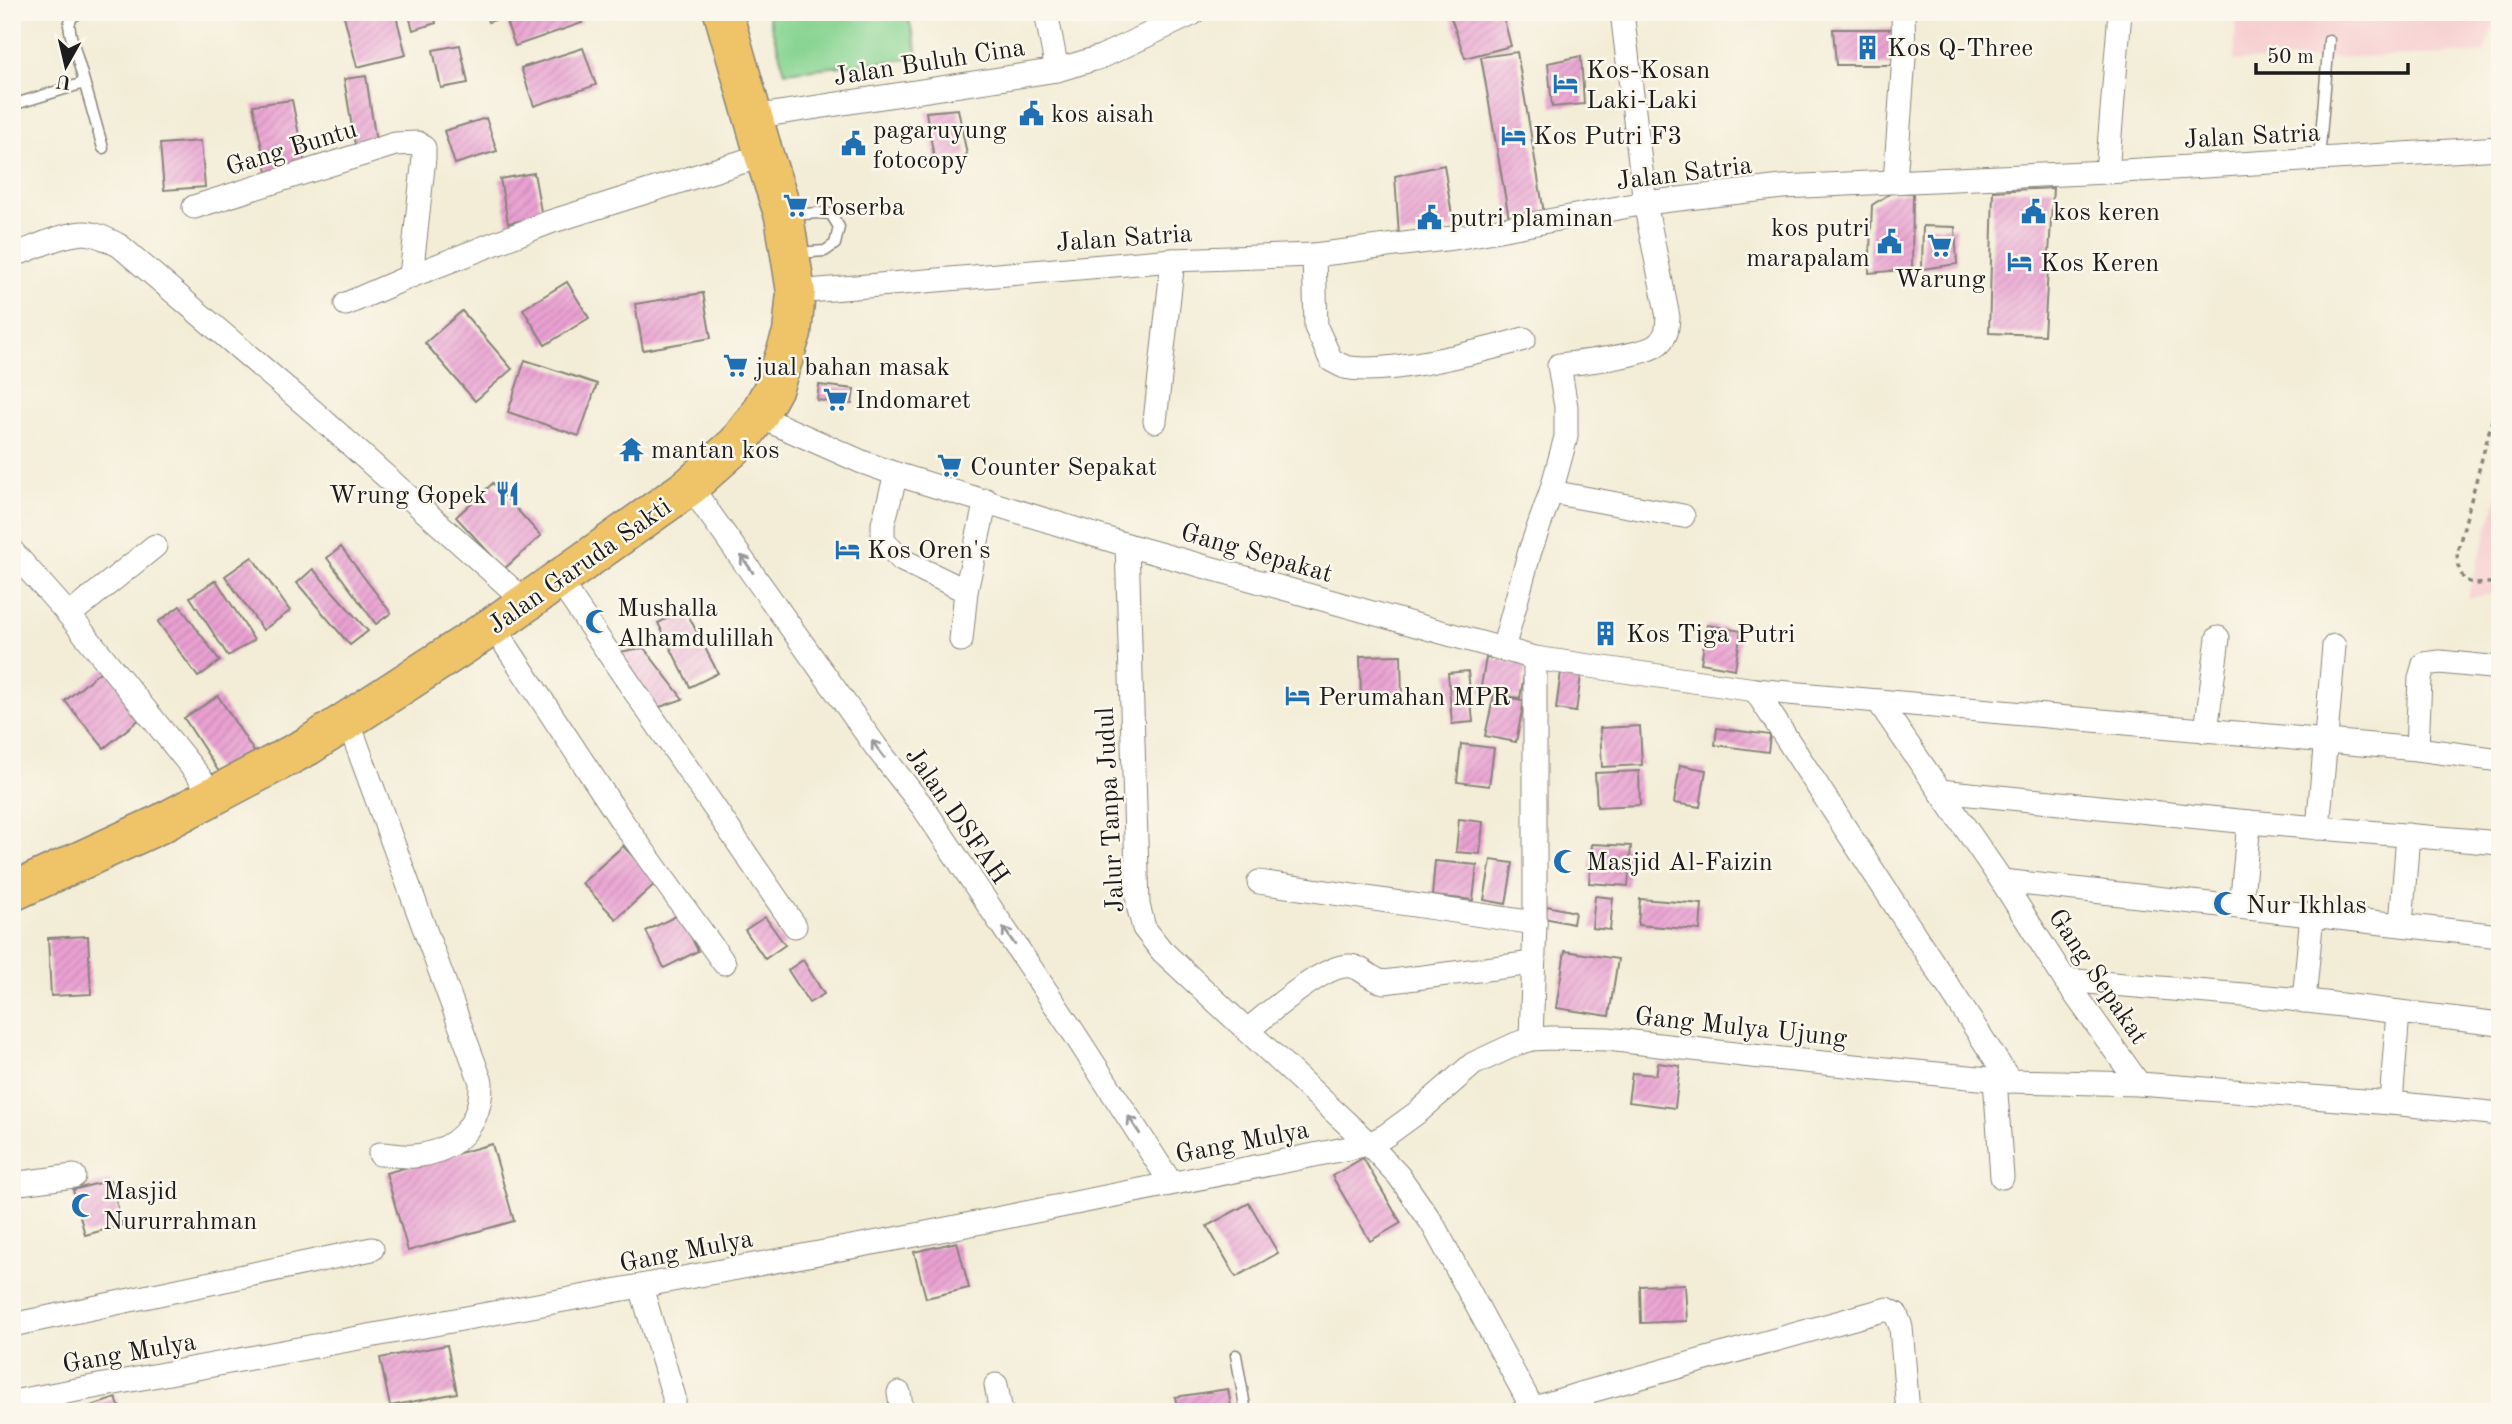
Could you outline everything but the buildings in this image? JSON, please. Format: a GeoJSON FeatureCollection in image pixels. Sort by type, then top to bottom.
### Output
{"type":"FeatureCollection","features":[{"type":"Feature","properties":{"kind":"highway","name":"Jalan Garuda Sakti"},"geometry":{"type":"LineString","coordinates":[[12,892],[103,851],[269,769],[348,721],[494,626],[690,486],[737,444],[758,416],[774,387],[792,334],[796,292],[784,216],[723,12]]}},
{"type":"Feature","properties":{"kind":"street","name":"Jalan Buluh Cina"},"geometry":{"type":"LineString","coordinates":[[753,117],[1057,70],[1046,12]]}},
{"type":"Feature","properties":{"kind":"street"},"geometry":{"type":"LineString","coordinates":[[1503,649],[1566,437],[1566,407],[1559,365],[1642,352],[1658,345],[1667,332],[1668,317],[1645,203],[1622,12]]}},
{"type":"Feature","properties":{"kind":"street"},"geometry":{"type":"LineString","coordinates":[[1895,181],[1904,57],[1903,12]]}},
{"type":"Feature","properties":{"kind":"street"},"geometry":{"type":"LineString","coordinates":[[2107,172],[2120,12]]}},
{"type":"Feature","properties":{"kind":"street"},"geometry":{"type":"LineString","coordinates":[[1057,70],[1101,57],[1192,14]]}},
{"type":"Feature","properties":{"kind":"street","name":"Gang Buntu"},"geometry":{"type":"LineString","coordinates":[[194,206],[371,152],[405,143],[418,143],[424,148],[424,159],[411,276]]}},
{"type":"Feature","properties":{"kind":"street","name":"Jalan Satria"},"geometry":{"type":"LineString","coordinates":[[796,292],[1173,260],[1314,255],[1461,237],[1645,203],[1782,187],[2107,172],[2500,148]]}},
{"type":"Feature","properties":{"kind":"street"},"geometry":{"type":"LineString","coordinates":[[346,304],[550,222],[764,155]]}},
{"type":"Feature","properties":{"kind":"street"},"geometry":{"type":"LineString","coordinates":[[12,256],[83,233],[101,237],[120,246],[314,412],[526,602]]}},
{"type":"Feature","properties":{"kind":"street"},"geometry":{"type":"LineString","coordinates":[[1314,255],[1316,327],[1331,360],[1345,366],[1364,368],[1402,365],[1524,340]]}},
{"type":"Feature","properties":{"kind":"street"},"geometry":{"type":"LineString","coordinates":[[1155,421],[1173,260]]}},
{"type":"Feature","properties":{"kind":"street","name":"Gang Sepakat"},"geometry":{"type":"LineString","coordinates":[[758,416],[896,474],[1127,545],[1535,658],[1755,690],[1878,701],[2139,1084],[2500,1114]]}},
{"type":"Feature","properties":{"kind":"street"},"geometry":{"type":"LineString","coordinates":[[896,474],[883,524],[884,545],[902,560],[966,591]]}},
{"type":"Feature","properties":{"kind":"street","name":"Jalan DSFAH"},"geometry":{"type":"LineString","coordinates":[[690,486],[876,747],[923,807],[1171,1183]]}},
{"type":"Feature","properties":{"kind":"street"},"geometry":{"type":"LineString","coordinates":[[1551,492],[1683,516]]}},
{"type":"Feature","properties":{"kind":"street"},"geometry":{"type":"LineString","coordinates":[[961,640],[966,591],[986,500]]}},
{"type":"Feature","properties":{"kind":"street","name":"Jalur Tanpa Judul"},"geometry":{"type":"LineString","coordinates":[[1127,545],[1140,916],[1143,928],[1154,944],[1369,1144],[1399,1176],[1432,1223],[1454,1261],[1528,1410]]}},
{"type":"Feature","properties":{"kind":"street"},"geometry":{"type":"LineString","coordinates":[[69,615],[155,546]]}},
{"type":"Feature","properties":{"kind":"street"},"geometry":{"type":"LineString","coordinates":[[12,551],[69,615],[215,796]]}},
{"type":"Feature","properties":{"kind":"street"},"geometry":{"type":"LineString","coordinates":[[558,579],[795,926]]}},
{"type":"Feature","properties":{"kind":"street"},"geometry":{"type":"LineString","coordinates":[[494,626],[621,820],[724,963]]}},
{"type":"Feature","properties":{"kind":"street"},"geometry":{"type":"LineString","coordinates":[[2206,731],[2218,638]]}},
{"type":"Feature","properties":{"kind":"street"},"geometry":{"type":"LineString","coordinates":[[2318,828],[2334,646]]}},
{"type":"Feature","properties":{"kind":"street"},"geometry":{"type":"LineString","coordinates":[[1531,1040],[1535,923],[1535,658]]}},
{"type":"Feature","properties":{"kind":"street"},"geometry":{"type":"LineString","coordinates":[[2417,749],[2420,678],[2424,664],[2440,662],[2500,668]]}},
{"type":"Feature","properties":{"kind":"street"},"geometry":{"type":"LineString","coordinates":[[1755,690],[2003,1080],[2002,1177]]}},
{"type":"Feature","properties":{"kind":"street"},"geometry":{"type":"LineString","coordinates":[[1878,701],[2417,749],[2500,760]]}},
{"type":"Feature","properties":{"kind":"street"},"geometry":{"type":"LineString","coordinates":[[348,721],[481,1082],[479,1110],[464,1134],[431,1152],[412,1156],[380,1154]]}},
{"type":"Feature","properties":{"kind":"street"},"geometry":{"type":"LineString","coordinates":[[1940,791],[2249,822],[2500,843]]}},
{"type":"Feature","properties":{"kind":"street"},"geometry":{"type":"LineString","coordinates":[[2241,907],[2249,822]]}},
{"type":"Feature","properties":{"kind":"street"},"geometry":{"type":"LineString","coordinates":[[2401,924],[2408,835]]}},
{"type":"Feature","properties":{"kind":"street"},"geometry":{"type":"LineString","coordinates":[[2002,881],[2500,936]]}},
{"type":"Feature","properties":{"kind":"street"},"geometry":{"type":"LineString","coordinates":[[1259,882],[1535,923]]}},
{"type":"Feature","properties":{"kind":"street"},"geometry":{"type":"LineString","coordinates":[[2304,1001],[2312,914]]}},
{"type":"Feature","properties":{"kind":"street"},"geometry":{"type":"LineString","coordinates":[[1248,1030],[1303,988],[1338,967],[1353,966],[1384,982],[1533,962]]}},
{"type":"Feature","properties":{"kind":"street"},"geometry":{"type":"LineString","coordinates":[[2066,980],[2304,1001],[2500,1024]]}},
{"type":"Feature","properties":{"kind":"street"},"geometry":{"type":"LineString","coordinates":[[2390,1103],[2398,1012]]}},
{"type":"Feature","properties":{"kind":"street","name":"Gang Mulya Ujung"},"geometry":{"type":"LineString","coordinates":[[1369,1144],[1418,1112],[1473,1064],[1531,1040],[1580,1037],[2003,1080],[2139,1084]]}},
{"type":"Feature","properties":{"kind":"street","name":"Gang Mulya"},"geometry":{"type":"LineString","coordinates":[[12,1402],[929,1233],[1369,1144]]}},
{"type":"Feature","properties":{"kind":"street"},"geometry":{"type":"LineString","coordinates":[[12,1184],[74,1177]]}},
{"type":"Feature","properties":{"kind":"street"},"geometry":{"type":"LineString","coordinates":[[12,1325],[372,1249]]}},
{"type":"Feature","properties":{"kind":"street"},"geometry":{"type":"LineString","coordinates":[[641,1287],[674,1397],[674,1412]]}},
{"type":"Feature","properties":{"kind":"street"},"geometry":{"type":"LineString","coordinates":[[1528,1410],[1582,1403],[1887,1308],[1896,1314],[1902,1326],[1908,1412]]}},
{"type":"Feature","properties":{"kind":"street"},"geometry":{"type":"LineString","coordinates":[[996,1385],[1001,1412]]}},
{"type":"Feature","properties":{"kind":"lane"},"geometry":{"type":"LineString","coordinates":[[81,12],[72,17],[69,25],[103,148]]}},
{"type":"Feature","properties":{"kind":"lane"},"geometry":{"type":"LineString","coordinates":[[2319,160],[2329,40]]}},
{"type":"Feature","properties":{"kind":"lane"},"geometry":{"type":"LineString","coordinates":[[12,105],[84,83]]}},
{"type":"Feature","properties":{"kind":"lane"},"geometry":{"type":"LineString","coordinates":[[784,216],[818,212],[831,214],[839,227],[835,244],[825,251],[791,253]]}},
{"type":"Feature","properties":{"kind":"lane"},"geometry":{"type":"LineString","coordinates":[[1236,1355],[1246,1412]]}},
{"type":"Feature","properties":{"kind":"path"},"geometry":{"type":"LineString","coordinates":[[2500,390],[2457,553],[2458,566],[2464,580],[2476,584],[2500,582]]}},
{"type":"Feature","properties":{"kind":"shaded area"},"geometry":{"type":"Polygon","coordinates":[[[2237,12],[2498,12],[2484,53],[2234,61],[2237,12]]]}},
{"type":"Feature","properties":{"kind":"shaded area"},"geometry":{"type":"Polygon","coordinates":[[[2500,489],[2500,593],[2467,598],[2500,489]]]}},
{"type":"Feature","properties":{"kind":"green space"},"geometry":{"type":"Polygon","coordinates":[[[767,12],[907,12],[919,58],[785,72],[767,12]]]}},
{"type":"Feature","properties":{"kind":"place","name":"Kos Q-Three"},"geometry":{"type":"Point","coordinates":[1867,47]}},
{"type":"Feature","properties":{"kind":"place","name":"Kos-Kosan Laki-Laki"},"geometry":{"type":"Point","coordinates":[1566,84]}},
{"type":"Feature","properties":{"kind":"place","name":"kos aisah"},"geometry":{"type":"Point","coordinates":[1031,113]}},
{"type":"Feature","properties":{"kind":"place","name":"Kos Putri F3"},"geometry":{"type":"Point","coordinates":[1513,135]}},
{"type":"Feature","properties":{"kind":"place","name":"pagaruyung fotocopy"},"geometry":{"type":"Point","coordinates":[853,144]}},
{"type":"Feature","properties":{"kind":"place","name":"Toserba"},"geometry":{"type":"Point","coordinates":[795,206]}},
{"type":"Feature","properties":{"kind":"place","name":"kos keren"},"geometry":{"type":"Point","coordinates":[2033,211]}},
{"type":"Feature","properties":{"kind":"place","name":"putri plaminan"},"geometry":{"type":"Point","coordinates":[1430,217]}},
{"type":"Feature","properties":{"kind":"place","name":"kos putri marapalam"},"geometry":{"type":"Point","coordinates":[1890,242]}},
{"type":"Feature","properties":{"kind":"place","name":"Warung"},"geometry":{"type":"Point","coordinates":[1940,246]}},
{"type":"Feature","properties":{"kind":"place","name":"Kos Keren"},"geometry":{"type":"Point","coordinates":[2020,262]}},
{"type":"Feature","properties":{"kind":"place","name":"jual bahan masak"},"geometry":{"type":"Point","coordinates":[735,366]}},
{"type":"Feature","properties":{"kind":"place","name":"Indomaret"},"geometry":{"type":"Point","coordinates":[835,399]}},
{"type":"Feature","properties":{"kind":"place","name":"mantan kos"},"geometry":{"type":"Point","coordinates":[631,449]}},
{"type":"Feature","properties":{"kind":"place","name":"Counter Sepakat"},"geometry":{"type":"Point","coordinates":[950,466]}},
{"type":"Feature","properties":{"kind":"place","name":"Wrung Gopek"},"geometry":{"type":"Point","coordinates":[507,494]}},
{"type":"Feature","properties":{"kind":"place","name":"Kos Oren's"},"geometry":{"type":"Point","coordinates":[847,549]}},
{"type":"Feature","properties":{"kind":"place","name":"Mushalla Alhamdulillah"},"geometry":{"type":"Point","coordinates":[597,622]}},
{"type":"Feature","properties":{"kind":"place","name":"Kos Tiga Putri"},"geometry":{"type":"Point","coordinates":[1606,633]}},
{"type":"Feature","properties":{"kind":"place","name":"Perumahan MPR"},"geometry":{"type":"Point","coordinates":[1298,696]}},
{"type":"Feature","properties":{"kind":"place","name":"Masjid Al-Faizin"},"geometry":{"type":"Point","coordinates":[1566,861]}},
{"type":"Feature","properties":{"kind":"place","name":"Nur Ikhlas"},"geometry":{"type":"Point","coordinates":[2226,904]}},
{"type":"Feature","properties":{"kind":"place","name":"Masjid Nururrahman"},"geometry":{"type":"Point","coordinates":[83,1205]}}]}
